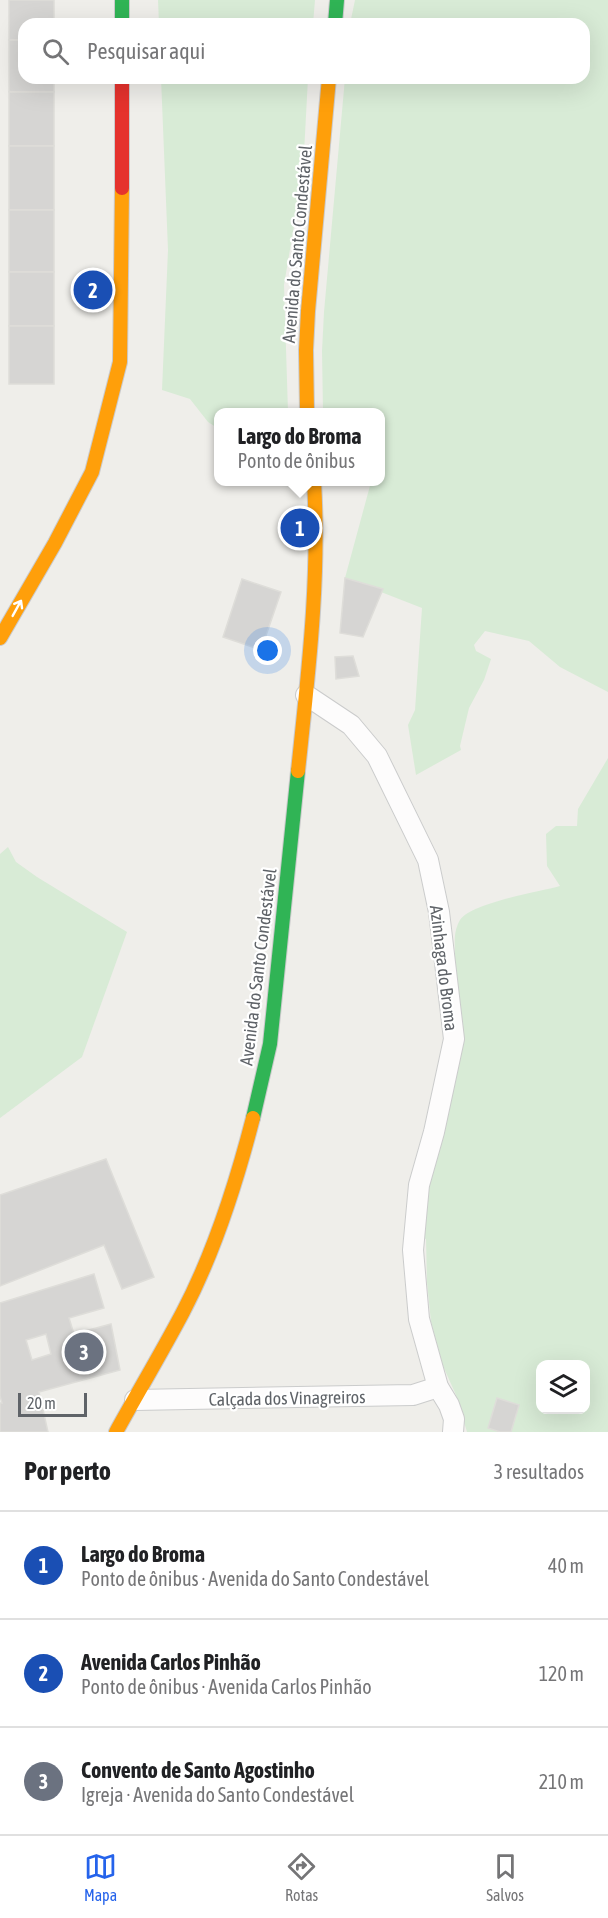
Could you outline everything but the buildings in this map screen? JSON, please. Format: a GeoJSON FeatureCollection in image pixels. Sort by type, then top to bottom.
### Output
{"type":"FeatureCollection","features":[{"type":"Feature","properties":{"kind":"main road"},"geometry":{"type":"LineString","coordinates":[[122,0],[122,18]]}},
{"type":"Feature","properties":{"kind":"main road"},"geometry":{"type":"LineString","coordinates":[[335,18],[337,0]]}},
{"type":"Feature","properties":{"kind":"main road"},"geometry":{"type":"LineString","coordinates":[[0,638],[55,543],[92,472],[120,362],[122,84]]}},
{"type":"Feature","properties":{"kind":"main road","name":"Avenida do Santo Condestável"},"geometry":{"type":"LineString","coordinates":[[307,408],[308,311],[328,84]]}},
{"type":"Feature","properties":{"kind":"main road","name":"Avenida do Santo Condestável"},"geometry":{"type":"LineString","coordinates":[[116,1432],[184,1310],[215,1239],[242,1160],[270,1044],[306,695],[316,570],[317,528],[314,486]]}},
{"type":"Feature","properties":{"kind":"main road"},"geometry":{"type":"LineString","coordinates":[[9,593],[34,577]]}},
{"type":"Feature","properties":{"kind":"street","name":"Azinhaga do Broma"},"geometry":{"type":"LineString","coordinates":[[306,695],[351,725],[377,756],[428,860],[439,912],[454,1039],[434,1132],[419,1185],[413,1250],[419,1319],[438,1387],[454,1419],[453,1432]]}},
{"type":"Feature","properties":{"kind":"street","name":"Calçada dos Vinagreiros"},"geometry":{"type":"LineString","coordinates":[[135,1400],[413,1395],[438,1387]]}},
{"type":"Feature","properties":{"kind":"green space"},"geometry":{"type":"Polygon","coordinates":[[[158,0],[315,0],[314,18],[159,18],[158,0]]]}},
{"type":"Feature","properties":{"kind":"green space"},"geometry":{"type":"Polygon","coordinates":[[[355,0],[608,0],[608,692],[560,667],[529,641],[485,631],[474,645],[476,651],[491,659],[484,680],[469,708],[461,750],[416,775],[408,725],[415,710],[422,608],[381,592],[382,589],[345,578],[370,486],[385,486],[385,408],[323,408],[324,312],[344,84],[590,84],[590,18],[351,18],[355,0]]]}},
{"type":"Feature","properties":{"kind":"green space"},"geometry":{"type":"Polygon","coordinates":[[[161,84],[308,84],[303,172],[284,285],[288,408],[214,408],[214,426],[208,422],[190,399],[162,390],[168,250],[161,84]]]}},
{"type":"Feature","properties":{"kind":"green space"},"geometry":{"type":"Polygon","coordinates":[[[608,758],[608,1432],[467,1432],[456,1395],[443,1366],[431,1322],[426,1239],[422,1238],[455,956],[455,933],[460,920],[477,908],[560,886],[547,866],[546,834],[556,826],[577,826],[578,809],[608,758]]]}},
{"type":"Feature","properties":{"kind":"green space"},"geometry":{"type":"Polygon","coordinates":[[[8,847],[16,862],[37,877],[127,932],[82,1057],[0,1118],[0,854],[8,847]]]}},
{"type":"Feature","properties":{"kind":"traffic: fast"},"geometry":{"type":"LineString","coordinates":[[122,0],[122,18]]}},
{"type":"Feature","properties":{"kind":"traffic: fast"},"geometry":{"type":"LineString","coordinates":[[336,18],[337,0]]}},
{"type":"Feature","properties":{"kind":"traffic: fast"},"geometry":{"type":"LineString","coordinates":[[253,1118],[270,1044],[298,771]]}},
{"type":"Feature","properties":{"kind":"traffic: slow"},"geometry":{"type":"LineString","coordinates":[[307,408],[308,311],[328,84]]}},
{"type":"Feature","properties":{"kind":"traffic: slow"},"geometry":{"type":"LineString","coordinates":[[0,638],[55,543],[92,472],[120,362],[122,188]]}},
{"type":"Feature","properties":{"kind":"traffic: slow"},"geometry":{"type":"LineString","coordinates":[[298,771],[314,590],[314,486]]}},
{"type":"Feature","properties":{"kind":"traffic: slow"},"geometry":{"type":"LineString","coordinates":[[116,1432],[175,1327],[205,1265],[232,1192],[253,1118]]}},
{"type":"Feature","properties":{"kind":"traffic: jam"},"geometry":{"type":"LineString","coordinates":[[122,84],[122,188]]}},
{"type":"Feature","properties":{"kind":"place","name":"Avenida Carlos Pinhão"},"geometry":{"type":"Point","coordinates":[93,290]}},
{"type":"Feature","properties":{"kind":"place","name":"Largo do Broma"},"geometry":{"type":"Point","coordinates":[300,528]}},
{"type":"Feature","properties":{"kind":"place","name":"Convento de Santo Agostinho"},"geometry":{"type":"Point","coordinates":[84,1352]}}]}
